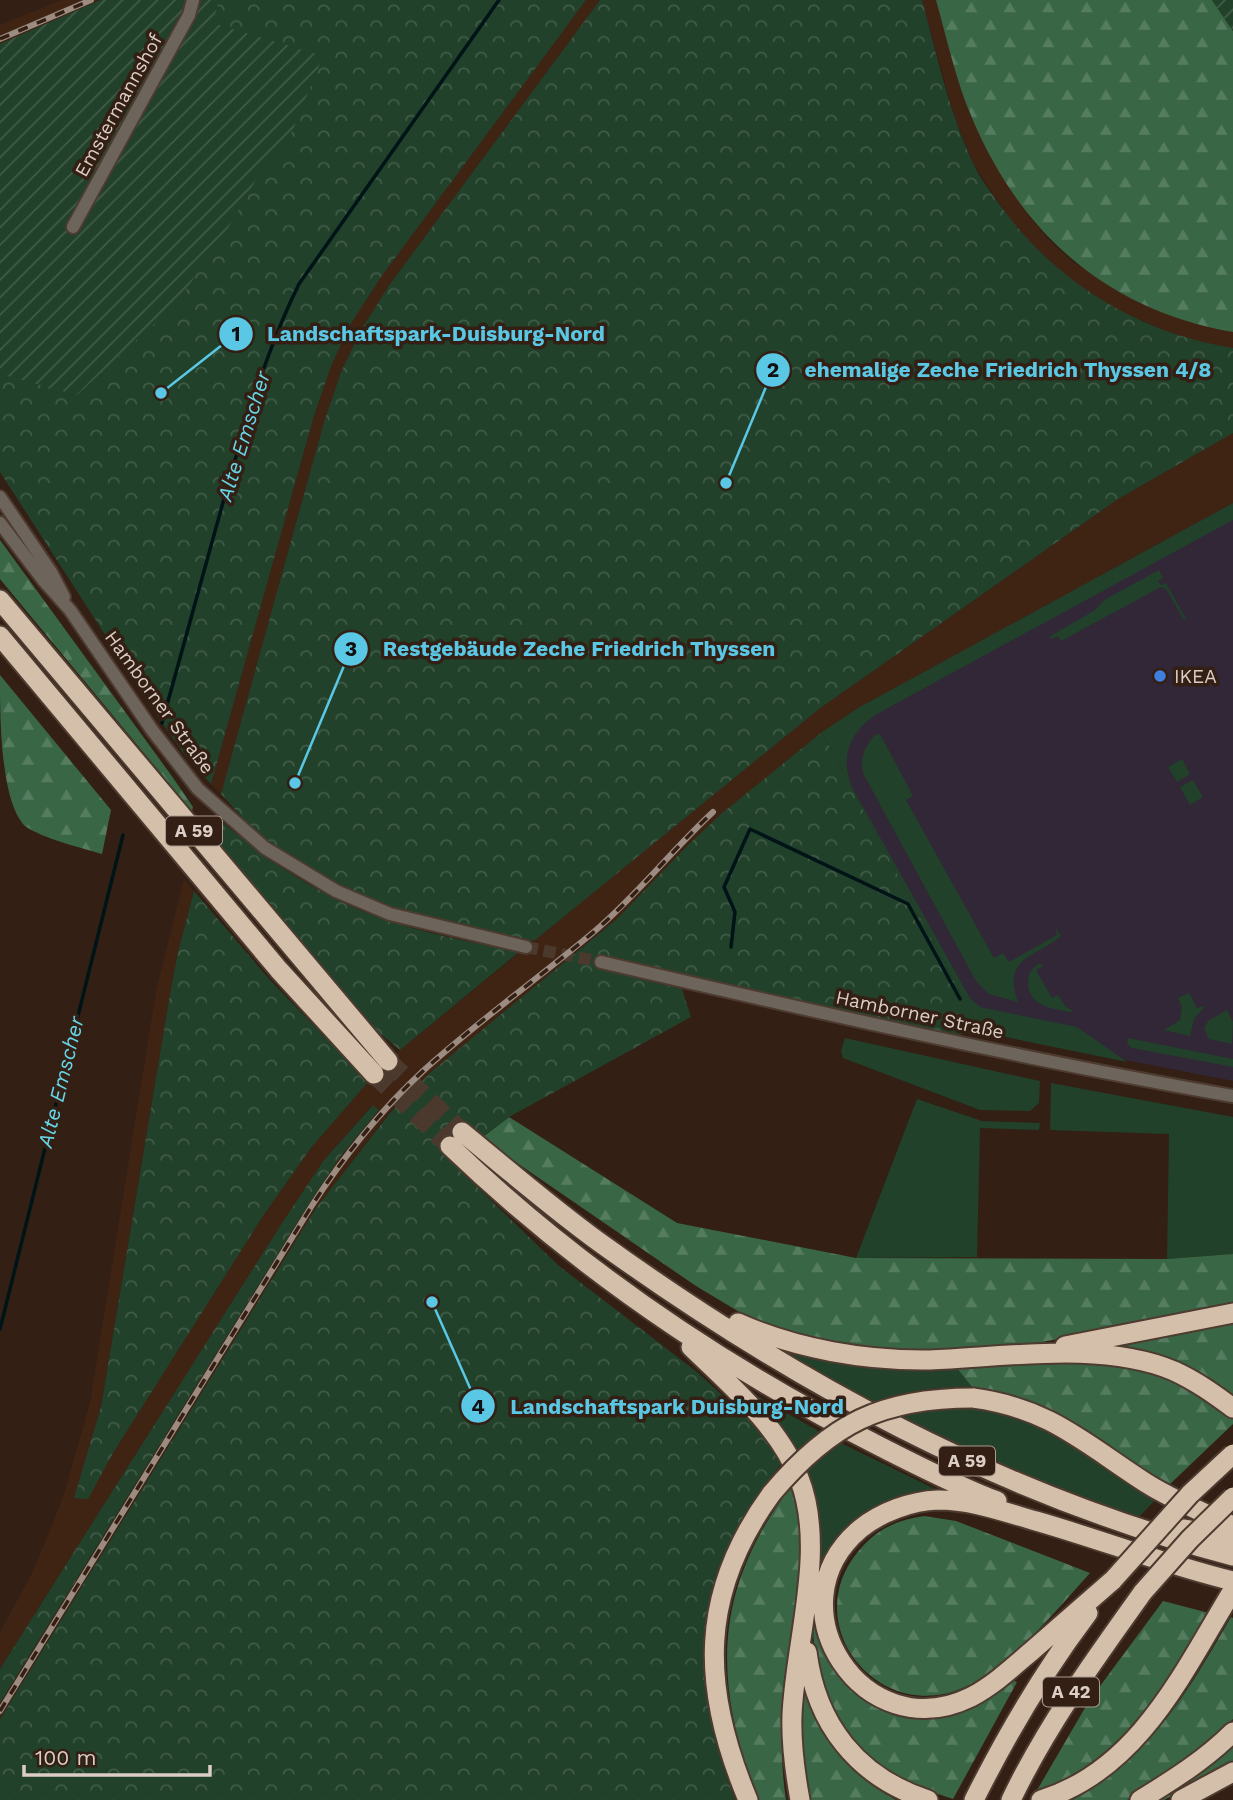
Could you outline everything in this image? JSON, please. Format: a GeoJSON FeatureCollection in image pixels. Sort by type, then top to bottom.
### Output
{"type":"FeatureCollection","features":[{"type":"Feature","properties":{"kind":"highway","name":"A 59"},"geometry":{"type":"LineString","coordinates":[[0,600],[381,1067],[279,970],[0,636]]}},
{"type":"Feature","properties":{"kind":"highway","name":"A 59"},"geometry":{"type":"LineString","coordinates":[[1233,1556],[1099,1515],[995,1474],[925,1441],[782,1363],[672,1293],[456,1139],[482,1177],[567,1248],[656,1312],[770,1386],[841,1427],[985,1496],[1096,1539],[1233,1581]]}},
{"type":"Feature","properties":{"kind":"highway"},"geometry":{"type":"LineString","coordinates":[[672,1293],[761,1333],[823,1349],[894,1359],[930,1360],[1026,1354],[1087,1354],[1129,1359],[1173,1371],[1206,1388],[1233,1408]]}},
{"type":"Feature","properties":{"kind":"highway"},"geometry":{"type":"LineString","coordinates":[[656,1312],[772,1431],[799,1476],[806,1498],[810,1555],[792,1716],[800,1800]]}},
{"type":"Feature","properties":{"kind":"highway"},"geometry":{"type":"LineString","coordinates":[[1026,1354],[1233,1313]]}},
{"type":"Feature","properties":{"kind":"highway"},"geometry":{"type":"LineString","coordinates":[[748,1800],[723,1732],[713,1676],[713,1643],[717,1614],[725,1583],[755,1516],[791,1471],[840,1430],[865,1416],[898,1405],[935,1398],[972,1398],[998,1402],[1033,1412],[1074,1433],[1148,1484],[1233,1526]]}},
{"type":"Feature","properties":{"kind":"highway","name":"A 42"},"geometry":{"type":"LineString","coordinates":[[974,1800],[1023,1708],[1066,1641],[1113,1580],[1190,1494],[1233,1454]]}},
{"type":"Feature","properties":{"kind":"highway","name":"A 42"},"geometry":{"type":"LineString","coordinates":[[1011,1800],[1073,1690],[1143,1592],[1190,1539],[1233,1497]]}},
{"type":"Feature","properties":{"kind":"highway"},"geometry":{"type":"LineString","coordinates":[[1096,1539],[987,1507],[959,1502],[936,1500],[874,1517],[853,1536],[831,1565],[824,1595],[824,1616],[834,1653],[851,1676],[882,1699],[901,1706],[926,1708],[948,1705],[971,1697],[1011,1669],[1113,1580]]}},
{"type":"Feature","properties":{"kind":"highway"},"geometry":{"type":"LineString","coordinates":[[1099,1515],[1233,1537]]}},
{"type":"Feature","properties":{"kind":"highway"},"geometry":{"type":"LineString","coordinates":[[1041,1800],[1083,1782],[1104,1769],[1128,1748],[1156,1713],[1233,1590]]}},
{"type":"Feature","properties":{"kind":"highway"},"geometry":{"type":"LineString","coordinates":[[803,1620],[811,1682],[822,1711],[838,1738],[863,1764],[887,1783],[928,1800]]}},
{"type":"Feature","properties":{"kind":"highway"},"geometry":{"type":"LineString","coordinates":[[1140,1800],[1177,1778],[1219,1747],[1233,1732]]}},
{"type":"Feature","properties":{"kind":"highway"},"geometry":{"type":"LineString","coordinates":[[1181,1800],[1233,1772]]}},
{"type":"Feature","properties":{"kind":"street","name":"Emstermannshof"},"geometry":{"type":"LineString","coordinates":[[73,227],[189,15],[193,0]]}},
{"type":"Feature","properties":{"kind":"street","name":"Hamborner Straße"},"geometry":{"type":"LineString","coordinates":[[0,497],[51,572],[70,610]]}},
{"type":"Feature","properties":{"kind":"street","name":"Hamborner Straße"},"geometry":{"type":"LineString","coordinates":[[0,523],[70,610],[152,730],[191,780],[217,808],[265,848],[335,891],[390,914],[526,947]]}},
{"type":"Feature","properties":{"kind":"street","name":"Hamborner Straße"},"geometry":{"type":"LineString","coordinates":[[601,962],[897,1030],[1111,1075],[1233,1096]]}},
{"type":"Feature","properties":{"kind":"shaded area"},"geometry":{"type":"Polygon","coordinates":[[[62,0],[101,0],[0,44],[0,25],[62,0]]]}},
{"type":"Feature","properties":{"kind":"shaded area"},"geometry":{"type":"Polygon","coordinates":[[[586,0],[600,0],[390,284],[361,331],[341,372],[324,422],[221,794],[211,784],[313,419],[331,366],[350,325],[381,277],[586,0]]]}},
{"type":"Feature","properties":{"kind":"shaded area"},"geometry":{"type":"Polygon","coordinates":[[[922,0],[936,0],[970,115],[1029,216],[1050,241],[1074,263],[1218,329],[1233,332],[1233,348],[1175,335],[1113,308],[1064,275],[1013,224],[974,165],[955,119],[922,0]]]}},
{"type":"Feature","properties":{"kind":"shaded area"},"geometry":{"type":"Polygon","coordinates":[[[1233,433],[1233,503],[858,708],[822,732],[721,814],[618,918],[432,1071],[390,1112],[316,1208],[0,1719],[0,1703],[308,1205],[340,1157],[379,1110],[372,1105],[324,1160],[0,1669],[0,1632],[30,1577],[49,1533],[64,1494],[90,1403],[156,991],[184,879],[194,891],[170,994],[101,1407],[75,1498],[88,1498],[113,1453],[263,1216],[310,1149],[368,1082],[400,1050],[819,709],[1118,499],[1233,433]]]}},
{"type":"Feature","properties":{"kind":"shaded area"},"geometry":{"type":"Polygon","coordinates":[[[1233,503],[1233,1081],[981,1032],[822,732],[858,708],[1233,503]]]}},
{"type":"Feature","properties":{"kind":"green space"},"geometry":{"type":"Polygon","coordinates":[[[101,0],[586,0],[381,277],[350,325],[331,366],[313,419],[211,784],[184,754],[162,723],[0,472],[0,44],[101,0]]]}},
{"type":"Feature","properties":{"kind":"green space"},"geometry":{"type":"Polygon","coordinates":[[[101,0],[219,0],[213,23],[323,56],[292,132],[257,178],[224,235],[166,318],[155,323],[77,395],[0,374],[0,44],[101,0]]]}},
{"type":"Feature","properties":{"kind":"green space"},"geometry":{"type":"Polygon","coordinates":[[[600,0],[922,0],[957,124],[975,168],[999,204],[1021,232],[1046,257],[1101,300],[1164,330],[1233,348],[1233,433],[1118,499],[819,709],[534,941],[400,911],[352,892],[308,868],[258,835],[221,794],[324,422],[341,372],[361,330],[390,284],[600,0]]]}},
{"type":"Feature","properties":{"kind":"green space"},"geometry":{"type":"Polygon","coordinates":[[[936,0],[1212,0],[1233,31],[1233,332],[1188,321],[1146,306],[1108,285],[1074,260],[1043,231],[992,160],[972,118],[956,75],[936,0]]]}},
{"type":"Feature","properties":{"kind":"green space"},"geometry":{"type":"Polygon","coordinates":[[[1212,0],[1233,0],[1233,31],[1212,0]]]}},
{"type":"Feature","properties":{"kind":"green space"},"geometry":{"type":"Polygon","coordinates":[[[1233,503],[1233,520],[875,715],[853,739],[847,767],[853,789],[970,998],[980,1007],[1077,1027],[1127,1062],[981,1032],[822,732],[858,708],[1233,503]]]}},
{"type":"Feature","properties":{"kind":"green space"},"geometry":{"type":"Polygon","coordinates":[[[0,540],[171,775],[193,807],[192,811],[0,579],[0,540]]]}},
{"type":"Feature","properties":{"kind":"green space"},"geometry":{"type":"Polygon","coordinates":[[[1159,570],[1163,578],[1158,581],[1161,585],[1166,583],[1186,619],[1184,620],[1166,589],[1161,587],[1061,641],[1058,636],[1051,639],[1049,637],[1095,610],[1104,600],[1159,570]]]}},
{"type":"Feature","properties":{"kind":"green space"},"geometry":{"type":"Polygon","coordinates":[[[0,675],[111,810],[102,854],[42,835],[25,826],[17,814],[6,778],[3,756],[0,675]]]}},
{"type":"Feature","properties":{"kind":"green space"},"geometry":{"type":"Polygon","coordinates":[[[822,732],[981,1032],[954,1035],[773,996],[607,956],[595,968],[682,989],[691,1017],[509,1117],[483,1137],[470,1126],[443,1154],[559,1266],[697,1372],[744,1415],[765,1437],[781,1464],[751,1504],[729,1544],[714,1584],[706,1625],[704,1666],[709,1709],[719,1753],[735,1800],[0,1800],[0,1719],[316,1208],[390,1113],[432,1071],[618,918],[721,814],[822,732]]]}},
{"type":"Feature","properties":{"kind":"green space"},"geometry":{"type":"Polygon","coordinates":[[[880,734],[913,796],[906,800],[994,958],[1003,953],[1009,962],[1057,935],[1055,927],[1061,936],[1032,954],[1018,967],[1014,976],[1014,987],[1018,1002],[989,994],[976,981],[864,775],[862,759],[865,749],[875,735],[880,734]]]}},
{"type":"Feature","properties":{"kind":"green space"},"geometry":{"type":"Polygon","coordinates":[[[1182,759],[1190,774],[1177,782],[1168,767],[1182,759]]]}},
{"type":"Feature","properties":{"kind":"green space"},"geometry":{"type":"Polygon","coordinates":[[[1193,780],[1203,797],[1190,805],[1180,787],[1193,780]]]}},
{"type":"Feature","properties":{"kind":"green space"},"geometry":{"type":"Polygon","coordinates":[[[215,816],[292,874],[355,908],[413,928],[519,952],[400,1050],[372,1027],[210,832],[215,816]]]}},
{"type":"Feature","properties":{"kind":"green space"},"geometry":{"type":"Polygon","coordinates":[[[194,891],[270,980],[368,1082],[310,1149],[263,1216],[113,1453],[88,1499],[74,1498],[101,1407],[170,994],[194,891]]]}},
{"type":"Feature","properties":{"kind":"green space"},"geometry":{"type":"Polygon","coordinates":[[[1040,963],[1043,966],[1036,970],[1052,998],[1058,995],[1072,1012],[1043,1005],[1032,997],[1029,976],[1040,963]]]}},
{"type":"Feature","properties":{"kind":"green space"},"geometry":{"type":"Polygon","coordinates":[[[1189,993],[1197,1008],[1205,1006],[1194,1019],[1190,1036],[1164,1030],[1180,1020],[1182,1007],[1178,998],[1189,993]]]}},
{"type":"Feature","properties":{"kind":"green space"},"geometry":{"type":"Polygon","coordinates":[[[1227,1010],[1233,1022],[1232,1044],[1209,1039],[1204,1029],[1208,1021],[1227,1010]]]}},
{"type":"Feature","properties":{"kind":"green space"},"geometry":{"type":"Polygon","coordinates":[[[845,1038],[1040,1081],[1039,1103],[1030,1111],[980,1110],[843,1058],[841,1051],[845,1038]]]}},
{"type":"Feature","properties":{"kind":"green space"},"geometry":{"type":"Polygon","coordinates":[[[1128,1038],[1233,1059],[1233,1067],[1132,1048],[1127,1043],[1128,1038]]]}},
{"type":"Feature","properties":{"kind":"green space"},"geometry":{"type":"Polygon","coordinates":[[[1051,1083],[1233,1117],[1233,1254],[1167,1259],[1169,1134],[1050,1130],[1051,1083]]]}},
{"type":"Feature","properties":{"kind":"green space"},"geometry":{"type":"Polygon","coordinates":[[[917,1099],[982,1121],[1040,1123],[1039,1130],[980,1128],[977,1257],[856,1258],[917,1099]]]}},
{"type":"Feature","properties":{"kind":"green space"},"geometry":{"type":"Polygon","coordinates":[[[373,1105],[379,1110],[340,1157],[308,1205],[0,1703],[0,1669],[280,1226],[324,1160],[373,1105]]]}},
{"type":"Feature","properties":{"kind":"green space"},"geometry":{"type":"Polygon","coordinates":[[[509,1117],[677,1223],[856,1258],[1167,1259],[1233,1254],[1233,1306],[1142,1325],[1005,1348],[896,1355],[792,1334],[746,1316],[696,1286],[483,1137],[509,1117]]]}},
{"type":"Feature","properties":{"kind":"green space"},"geometry":{"type":"Polygon","coordinates":[[[1233,1320],[1233,1396],[1212,1379],[1176,1362],[1104,1347],[1233,1320]]]}},
{"type":"Feature","properties":{"kind":"green space"},"geometry":{"type":"Polygon","coordinates":[[[789,1347],[956,1367],[972,1387],[922,1390],[873,1402],[784,1352],[789,1347]]]}},
{"type":"Feature","properties":{"kind":"green space"},"geometry":{"type":"Polygon","coordinates":[[[1085,1362],[1146,1373],[1181,1385],[1215,1404],[1233,1418],[1233,1424],[1168,1486],[1079,1425],[1027,1401],[972,1387],[956,1367],[1085,1362]]]}},
{"type":"Feature","properties":{"kind":"green space"},"geometry":{"type":"Polygon","coordinates":[[[754,1394],[820,1432],[795,1452],[752,1398],[754,1394]]]}},
{"type":"Feature","properties":{"kind":"green space"},"geometry":{"type":"Polygon","coordinates":[[[969,1406],[1031,1419],[1158,1497],[1140,1516],[1121,1513],[1000,1467],[899,1416],[969,1406]]]}},
{"type":"Feature","properties":{"kind":"green space"},"geometry":{"type":"Polygon","coordinates":[[[841,1443],[935,1489],[932,1494],[877,1513],[851,1526],[834,1547],[816,1587],[818,1529],[806,1471],[841,1443]]]}},
{"type":"Feature","properties":{"kind":"green space"},"geometry":{"type":"Polygon","coordinates":[[[792,1485],[798,1508],[800,1558],[783,1711],[782,1756],[786,1800],[757,1800],[733,1715],[728,1675],[728,1637],[734,1599],[747,1562],[766,1524],[792,1485]]]}},
{"type":"Feature","properties":{"kind":"green space"},"geometry":{"type":"Polygon","coordinates":[[[924,1516],[956,1521],[1090,1573],[1032,1636],[1000,1665],[965,1687],[934,1695],[904,1693],[878,1681],[857,1662],[843,1638],[837,1610],[841,1581],[864,1545],[887,1527],[924,1516]]]}},
{"type":"Feature","properties":{"kind":"green space"},"geometry":{"type":"Polygon","coordinates":[[[1163,1601],[1209,1613],[1168,1680],[1139,1722],[1102,1758],[1075,1777],[1036,1792],[1089,1701],[1163,1601]]]}},
{"type":"Feature","properties":{"kind":"green space"},"geometry":{"type":"Polygon","coordinates":[[[813,1615],[821,1646],[837,1674],[868,1702],[887,1710],[928,1717],[948,1715],[969,1709],[1014,1681],[1017,1682],[953,1799],[890,1772],[865,1755],[846,1735],[831,1711],[821,1684],[815,1652],[813,1615]]]}},
{"type":"Feature","properties":{"kind":"green space"},"geometry":{"type":"Polygon","coordinates":[[[1231,1617],[1233,1719],[1212,1740],[1127,1800],[1072,1800],[1123,1765],[1165,1721],[1231,1617]]]}},
{"type":"Feature","properties":{"kind":"green space"},"geometry":{"type":"Polygon","coordinates":[[[803,1694],[806,1694],[820,1727],[840,1756],[865,1780],[896,1800],[807,1800],[803,1775],[803,1694]]]}},
{"type":"Feature","properties":{"kind":"green space"},"geometry":{"type":"Polygon","coordinates":[[[1233,1745],[1233,1763],[1164,1800],[1158,1800],[1225,1753],[1233,1745]]]}},
{"type":"Feature","properties":{"kind":"waterway","name":"Alte Emscher"},"geometry":{"type":"LineString","coordinates":[[162,723],[246,422],[275,338],[299,284],[499,0]]}},
{"type":"Feature","properties":{"kind":"waterway"},"geometry":{"type":"LineString","coordinates":[[731,947],[735,912],[724,887],[750,829],[908,904],[960,999]]}},
{"type":"Feature","properties":{"kind":"waterway","name":"Alte Emscher"},"geometry":{"type":"LineString","coordinates":[[0,1329],[123,835]]}},
{"type":"Feature","properties":{"kind":"tunnel"},"geometry":{"type":"LineString","coordinates":[[526,947],[601,962]]}},
{"type":"Feature","properties":{"kind":"tunnel"},"geometry":{"type":"LineString","coordinates":[[388,1061],[462,1132]]}},
{"type":"Feature","properties":{"kind":"tunnel"},"geometry":{"type":"LineString","coordinates":[[374,1074],[450,1146]]}},
{"type":"Feature","properties":{"kind":"railway"},"geometry":{"type":"LineString","coordinates":[[0,39],[91,0]]}},
{"type":"Feature","properties":{"kind":"railway"},"geometry":{"type":"LineString","coordinates":[[0,1711],[311,1207],[363,1135],[423,1071],[611,916],[713,812]]}},
{"type":"Feature","properties":{"kind":"place","name":"Landschaftspark-Duisburg-Nord"},"geometry":{"type":"Point","coordinates":[161,393]}},
{"type":"Feature","properties":{"kind":"place","name":"ehemalige Zeche Friedrich Thyssen 4/8"},"geometry":{"type":"Point","coordinates":[726,483]}},
{"type":"Feature","properties":{"kind":"place","name":"IKEA"},"geometry":{"type":"Point","coordinates":[1160,676]}},
{"type":"Feature","properties":{"kind":"place","name":"Restgebäude Zeche Friedrich Thyssen"},"geometry":{"type":"Point","coordinates":[295,783]}},
{"type":"Feature","properties":{"kind":"place","name":"Landschaftspark Duisburg-Nord"},"geometry":{"type":"Point","coordinates":[432,1302]}}]}
